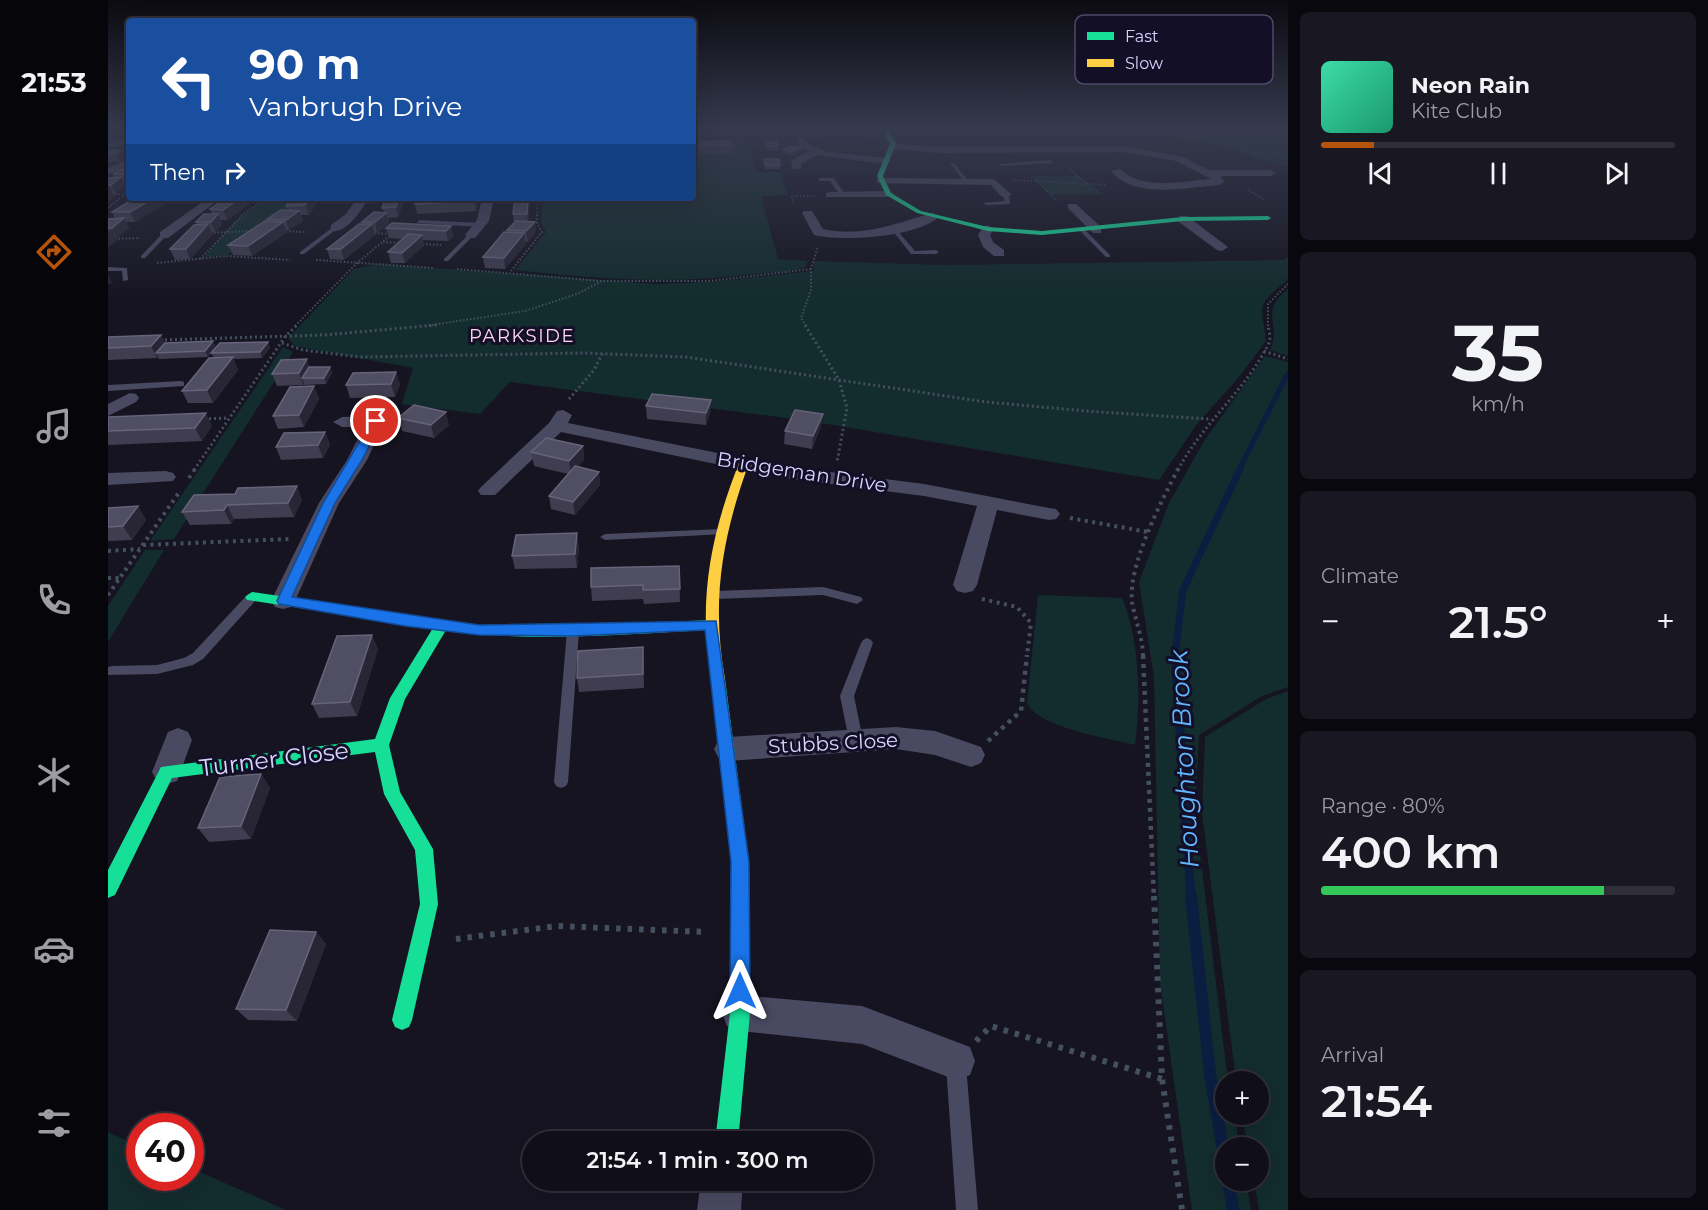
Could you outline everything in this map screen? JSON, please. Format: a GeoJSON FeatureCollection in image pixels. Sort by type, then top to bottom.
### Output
{"type":"FeatureCollection","features":[{"type":"Feature","properties":{"kind":"street"},"geometry":{"type":"LineString","coordinates":[[883,185],[888,194],[901,203],[933,217],[988,229],[1042,233],[1183,219],[1268,218]]}},
{"type":"Feature","properties":{"kind":"street"},"geometry":{"type":"LineString","coordinates":[[997,185],[1006,195]]}},
{"type":"Feature","properties":{"kind":"street"},"geometry":{"type":"LineString","coordinates":[[830,195],[888,194]]}},
{"type":"Feature","properties":{"kind":"street"},"geometry":{"type":"LineString","coordinates":[[165,235],[211,201]]}},
{"type":"Feature","properties":{"kind":"street"},"geometry":{"type":"LineString","coordinates":[[335,228],[350,217],[361,201]]}},
{"type":"Feature","properties":{"kind":"street"},"geometry":{"type":"LineString","coordinates":[[471,235],[480,225],[487,201]]}},
{"type":"Feature","properties":{"kind":"street"},"geometry":{"type":"LineString","coordinates":[[1072,206],[1090,230]]}},
{"type":"Feature","properties":{"kind":"street"},"geometry":{"type":"LineString","coordinates":[[808,213],[818,232],[825,234],[896,231],[933,217]]}},
{"type":"Feature","properties":{"kind":"street"},"geometry":{"type":"LineString","coordinates":[[1183,219],[1222,246]]}},
{"type":"Feature","properties":{"kind":"street"},"geometry":{"type":"LineString","coordinates":[[988,229],[984,235],[987,244],[999,253]]}},
{"type":"Feature","properties":{"kind":"street"},"geometry":{"type":"LineString","coordinates":[[108,411],[134,392]]}},
{"type":"Feature","properties":{"kind":"street"},"geometry":{"type":"LineString","coordinates":[[284,601],[329,503],[357,460],[379,416],[342,422]]}},
{"type":"Feature","properties":{"kind":"street"},"geometry":{"type":"LineString","coordinates":[[488,491],[560,420]]}},
{"type":"Feature","properties":{"kind":"street","name":"Bridgeman Drive"},"geometry":{"type":"LineString","coordinates":[[560,420],[744,463],[834,480],[924,490],[1049,514]]}},
{"type":"Feature","properties":{"kind":"street"},"geometry":{"type":"LineString","coordinates":[[727,1131],[740,1013],[740,862],[728,749],[711,625],[714,567],[727,505],[744,463]]}},
{"type":"Feature","properties":{"kind":"street"},"geometry":{"type":"LineString","coordinates":[[108,479],[166,477]]}},
{"type":"Feature","properties":{"kind":"street"},"geometry":{"type":"LineString","coordinates":[[965,585],[988,504]]}},
{"type":"Feature","properties":{"kind":"street"},"geometry":{"type":"LineString","coordinates":[[252,597],[479,630],[573,631],[711,625]]}},
{"type":"Feature","properties":{"kind":"street"},"geometry":{"type":"LineString","coordinates":[[402,1020],[429,904],[424,849],[392,794],[381,745],[398,698],[442,626]]}},
{"type":"Feature","properties":{"kind":"street","name":"Stubbs Close"},"geometry":{"type":"LineString","coordinates":[[728,749],[896,738],[935,743],[971,755]]}},
{"type":"Feature","properties":{"kind":"street","name":"Turner Close"},"geometry":{"type":"LineString","coordinates":[[108,889],[167,772],[177,740]]}},
{"type":"Feature","properties":{"kind":"street","name":"Turner Close"},"geometry":{"type":"LineString","coordinates":[[167,772],[381,745]]}},
{"type":"Feature","properties":{"kind":"street"},"geometry":{"type":"LineString","coordinates":[[740,1013],[862,1025],[956,1060]]}},
{"type":"Feature","properties":{"kind":"street"},"geometry":{"type":"LineString","coordinates":[[718,1210],[721,1191]]}},
{"type":"Feature","properties":{"kind":"lane"},"geometry":{"type":"LineString","coordinates":[[836,185],[842,194]]}},
{"type":"Feature","properties":{"kind":"lane"},"geometry":{"type":"LineString","coordinates":[[986,203],[1008,203],[1006,195]]}},
{"type":"Feature","properties":{"kind":"lane"},"geometry":{"type":"LineString","coordinates":[[418,222],[480,225]]}},
{"type":"Feature","properties":{"kind":"lane"},"geometry":{"type":"LineString","coordinates":[[302,253],[335,228]]}},
{"type":"Feature","properties":{"kind":"lane"},"geometry":{"type":"LineString","coordinates":[[1090,230],[1108,256]]}},
{"type":"Feature","properties":{"kind":"lane"},"geometry":{"type":"LineString","coordinates":[[896,231],[913,253],[936,252]]}},
{"type":"Feature","properties":{"kind":"lane"},"geometry":{"type":"LineString","coordinates":[[143,257],[165,235]]}},
{"type":"Feature","properties":{"kind":"lane"},"geometry":{"type":"LineString","coordinates":[[446,260],[471,235]]}},
{"type":"Feature","properties":{"kind":"lane"},"geometry":{"type":"LineString","coordinates":[[108,269],[125,269],[125,280]]}},
{"type":"Feature","properties":{"kind":"lane"},"geometry":{"type":"LineString","coordinates":[[108,388],[134,392],[181,384]]}},
{"type":"Feature","properties":{"kind":"lane"},"geometry":{"type":"LineString","coordinates":[[605,537],[722,532]]}},
{"type":"Feature","properties":{"kind":"lane"},"geometry":{"type":"LineString","coordinates":[[713,595],[823,591],[857,600]]}},
{"type":"Feature","properties":{"kind":"lane"},"geometry":{"type":"LineString","coordinates":[[112,670],[173,669],[188,663],[198,656],[252,597]]}},
{"type":"Feature","properties":{"kind":"lane"},"geometry":{"type":"LineString","coordinates":[[561,782],[573,631]]}},
{"type":"Feature","properties":{"kind":"lane"},"geometry":{"type":"LineString","coordinates":[[856,740],[847,696],[867,643]]}},
{"type":"Feature","properties":{"kind":"lane"},"geometry":{"type":"LineString","coordinates":[[956,1060],[967,1210]]}},
{"type":"Feature","properties":{"kind":"path"},"geometry":{"type":"LineString","coordinates":[[1042,185],[1060,203],[1072,206]]}},
{"type":"Feature","properties":{"kind":"path"},"geometry":{"type":"LineString","coordinates":[[1226,185],[1250,190],[1269,202]]}},
{"type":"Feature","properties":{"kind":"path"},"geometry":{"type":"LineString","coordinates":[[108,195],[125,194]]}},
{"type":"Feature","properties":{"kind":"path"},"geometry":{"type":"LineString","coordinates":[[108,208],[125,194]]}},
{"type":"Feature","properties":{"kind":"path"},"geometry":{"type":"LineString","coordinates":[[199,259],[234,221],[262,201]]}},
{"type":"Feature","properties":{"kind":"path"},"geometry":{"type":"LineString","coordinates":[[290,209],[296,201]]}},
{"type":"Feature","properties":{"kind":"path"},"geometry":{"type":"LineString","coordinates":[[510,272],[542,232],[537,224],[538,201]]}},
{"type":"Feature","properties":{"kind":"path"},"geometry":{"type":"LineString","coordinates":[[281,231],[315,233],[335,228],[392,234]]}},
{"type":"Feature","properties":{"kind":"path"},"geometry":{"type":"LineString","coordinates":[[108,595],[285,337],[358,262],[397,229]]}},
{"type":"Feature","properties":{"kind":"path"},"geometry":{"type":"LineString","coordinates":[[108,239],[259,230]]}},
{"type":"Feature","properties":{"kind":"path"},"geometry":{"type":"LineString","coordinates":[[825,234],[813,256],[811,290],[801,318],[839,380],[847,408],[834,480]]}},
{"type":"Feature","properties":{"kind":"path"},"geometry":{"type":"LineString","coordinates":[[382,242],[408,243],[400,250]]}},
{"type":"Feature","properties":{"kind":"path"},"geometry":{"type":"LineString","coordinates":[[521,243],[532,244]]}},
{"type":"Feature","properties":{"kind":"path"},"geometry":{"type":"LineString","coordinates":[[417,244],[444,245]]}},
{"type":"Feature","properties":{"kind":"path"},"geometry":{"type":"LineString","coordinates":[[226,256],[236,250]]}},
{"type":"Feature","properties":{"kind":"path"},"geometry":{"type":"LineString","coordinates":[[151,263],[226,256],[294,260]]}},
{"type":"Feature","properties":{"kind":"path"},"geometry":{"type":"LineString","coordinates":[[385,263],[393,256]]}},
{"type":"Feature","properties":{"kind":"path"},"geometry":{"type":"LineString","coordinates":[[315,260],[437,268]]}},
{"type":"Feature","properties":{"kind":"path"},"geometry":{"type":"LineString","coordinates":[[453,269],[656,283],[710,281],[811,269]]}},
{"type":"Feature","properties":{"kind":"path"},"geometry":{"type":"LineString","coordinates":[[154,340],[285,337],[365,332],[492,318],[577,294],[602,281]]}},
{"type":"Feature","properties":{"kind":"path"},"geometry":{"type":"LineString","coordinates":[[1182,1210],[1162,1079],[1143,648],[1132,601],[1133,577],[1148,532],[1188,450],[1264,351],[1270,341],[1264,312],[1268,303],[1288,284]]}},
{"type":"Feature","properties":{"kind":"path"},"geometry":{"type":"LineString","coordinates":[[221,345],[226,339]]}},
{"type":"Feature","properties":{"kind":"path"},"geometry":{"type":"LineString","coordinates":[[282,343],[318,353],[366,357],[603,352],[711,360],[910,392],[1092,414],[1210,419]]}},
{"type":"Feature","properties":{"kind":"path"},"geometry":{"type":"LineString","coordinates":[[1264,351],[1288,359]]}},
{"type":"Feature","properties":{"kind":"path"},"geometry":{"type":"LineString","coordinates":[[560,420],[560,408],[594,370],[603,352]]}},
{"type":"Feature","properties":{"kind":"path"},"geometry":{"type":"LineString","coordinates":[[197,419],[230,418]]}},
{"type":"Feature","properties":{"kind":"path"},"geometry":{"type":"LineString","coordinates":[[1049,514],[1148,532]]}},
{"type":"Feature","properties":{"kind":"path"},"geometry":{"type":"LineString","coordinates":[[108,551],[141,547],[313,539]]}},
{"type":"Feature","properties":{"kind":"path"},"geometry":{"type":"LineString","coordinates":[[108,578],[120,578]]}},
{"type":"Feature","properties":{"kind":"path"},"geometry":{"type":"LineString","coordinates":[[965,585],[976,597],[1017,607],[1031,623],[1021,711],[971,755]]}},
{"type":"Feature","properties":{"kind":"path"},"geometry":{"type":"LineString","coordinates":[[420,944],[557,926],[714,933]]}},
{"type":"Feature","properties":{"kind":"path"},"geometry":{"type":"LineString","coordinates":[[956,1060],[991,1026],[1162,1079]]}},
{"type":"Feature","properties":{"kind":"green space"},"geometry":{"type":"Polygon","coordinates":[[[696,185],[785,185],[788,195],[761,196],[778,259],[808,261],[805,267],[787,271],[665,280],[575,276],[515,270],[546,232],[541,223],[542,201],[696,201],[696,185]]]}},
{"type":"Feature","properties":{"kind":"green space"},"geometry":{"type":"Polygon","coordinates":[[[1041,185],[1092,185],[1103,194],[1051,195],[1041,185]]]}},
{"type":"Feature","properties":{"kind":"green space"},"geometry":{"type":"Polygon","coordinates":[[[263,201],[293,201],[283,217],[227,255],[204,257],[235,221],[263,201]]]}},
{"type":"Feature","properties":{"kind":"green space"},"geometry":{"type":"Polygon","coordinates":[[[1288,257],[1288,279],[1270,295],[1263,306],[1266,341],[1240,376],[1197,424],[1159,480],[809,421],[510,382],[480,414],[402,404],[413,368],[295,346],[288,338],[354,269],[378,264],[656,284],[711,282],[811,271],[814,270],[814,261],[944,265],[1284,260],[1288,257]]]}},
{"type":"Feature","properties":{"kind":"green space"},"geometry":{"type":"Polygon","coordinates":[[[1288,289],[1288,356],[1270,350],[1274,333],[1272,311],[1274,304],[1288,289]]]}},
{"type":"Feature","properties":{"kind":"green space"},"geometry":{"type":"Polygon","coordinates":[[[283,347],[293,352],[174,539],[150,541],[283,347]]]}},
{"type":"Feature","properties":{"kind":"green space"},"geometry":{"type":"Polygon","coordinates":[[[1265,356],[1288,362],[1288,687],[1262,696],[1199,735],[1195,813],[1227,1071],[1215,1071],[1215,1125],[1236,1125],[1238,1137],[1215,1137],[1215,1191],[1248,1191],[1251,1210],[1192,1210],[1160,982],[1154,677],[1139,582],[1169,503],[1204,441],[1265,356]]]}},
{"type":"Feature","properties":{"kind":"green space"},"geometry":{"type":"Polygon","coordinates":[[[145,550],[164,550],[108,642],[108,606],[145,550]]]}},
{"type":"Feature","properties":{"kind":"green space"},"geometry":{"type":"Polygon","coordinates":[[[1038,595],[1122,598],[1132,632],[1138,670],[1135,745],[1059,725],[1034,712],[1027,703],[1038,595]]]}},
{"type":"Feature","properties":{"kind":"green space"},"geometry":{"type":"Polygon","coordinates":[[[1288,691],[1288,1210],[1259,1210],[1256,1191],[1269,1191],[1269,1137],[1246,1137],[1244,1125],[1269,1125],[1269,1071],[1235,1071],[1202,813],[1205,737],[1266,699],[1288,691]]]}},
{"type":"Feature","properties":{"kind":"green space"},"geometry":{"type":"Polygon","coordinates":[[[108,1132],[126,1140],[126,1191],[204,1191],[204,1174],[286,1210],[108,1210],[108,1132]]]}},
{"type":"Feature","properties":{"kind":"building"},"geometry":{"type":"Polygon","coordinates":[[[130,201],[149,201],[130,212],[112,212],[130,201]]]}},
{"type":"Feature","properties":{"kind":"building"},"geometry":{"type":"Polygon","coordinates":[[[222,201],[236,201],[223,210],[210,209],[222,201]]]}},
{"type":"Feature","properties":{"kind":"building"},"geometry":{"type":"Polygon","coordinates":[[[290,201],[308,201],[305,205],[286,206],[290,201]]]}},
{"type":"Feature","properties":{"kind":"building"},"geometry":{"type":"Polygon","coordinates":[[[385,201],[398,201],[396,207],[382,208],[385,201]]]}},
{"type":"Feature","properties":{"kind":"building"},"geometry":{"type":"Polygon","coordinates":[[[416,201],[474,201],[415,204],[416,201]]]}},
{"type":"Feature","properties":{"kind":"building"},"geometry":{"type":"Polygon","coordinates":[[[515,201],[528,201],[527,214],[513,214],[515,201]]]}},
{"type":"Feature","properties":{"kind":"building"},"geometry":{"type":"Polygon","coordinates":[[[281,210],[299,211],[286,220],[267,219],[281,210]]]}},
{"type":"Feature","properties":{"kind":"building"},"geometry":{"type":"Polygon","coordinates":[[[374,212],[386,213],[375,222],[362,222],[374,212]]]}},
{"type":"Feature","properties":{"kind":"building"},"geometry":{"type":"Polygon","coordinates":[[[204,214],[218,214],[211,222],[196,222],[204,214]]]}},
{"type":"Feature","properties":{"kind":"building"},"geometry":{"type":"Polygon","coordinates":[[[124,218],[112,228],[108,228],[108,219],[124,218]]]}},
{"type":"Feature","properties":{"kind":"building"},"geometry":{"type":"Polygon","coordinates":[[[265,221],[283,222],[248,246],[228,245],[265,221]]]}},
{"type":"Feature","properties":{"kind":"building"},"geometry":{"type":"Polygon","coordinates":[[[516,221],[535,222],[526,231],[507,230],[516,221]]]}},
{"type":"Feature","properties":{"kind":"building"},"geometry":{"type":"Polygon","coordinates":[[[392,223],[451,226],[446,231],[386,228],[392,223]]]}},
{"type":"Feature","properties":{"kind":"building"},"geometry":{"type":"Polygon","coordinates":[[[208,224],[186,249],[170,249],[194,225],[208,224]]]}},
{"type":"Feature","properties":{"kind":"building"},"geometry":{"type":"Polygon","coordinates":[[[359,224],[372,224],[341,249],[327,249],[359,224]]]}},
{"type":"Feature","properties":{"kind":"building"},"geometry":{"type":"Polygon","coordinates":[[[504,232],[524,233],[504,258],[483,257],[504,232]]]}},
{"type":"Feature","properties":{"kind":"building"},"geometry":{"type":"Polygon","coordinates":[[[408,234],[422,235],[402,253],[388,252],[408,234]]]}},
{"type":"Feature","properties":{"kind":"building"},"geometry":{"type":"Polygon","coordinates":[[[161,335],[151,346],[108,348],[108,337],[161,335]]]}},
{"type":"Feature","properties":{"kind":"building"},"geometry":{"type":"Polygon","coordinates":[[[213,341],[205,351],[156,353],[165,343],[213,341]]]}},
{"type":"Feature","properties":{"kind":"building"},"geometry":{"type":"Polygon","coordinates":[[[268,342],[260,352],[211,353],[220,343],[268,342]]]}},
{"type":"Feature","properties":{"kind":"building"},"geometry":{"type":"Polygon","coordinates":[[[233,357],[207,390],[182,391],[209,358],[233,357]]]}},
{"type":"Feature","properties":{"kind":"building"},"geometry":{"type":"Polygon","coordinates":[[[307,359],[299,373],[272,374],[281,360],[307,359]]]}},
{"type":"Feature","properties":{"kind":"building"},"geometry":{"type":"Polygon","coordinates":[[[309,367],[330,367],[324,378],[302,378],[309,367]]]}},
{"type":"Feature","properties":{"kind":"building"},"geometry":{"type":"Polygon","coordinates":[[[396,372],[391,384],[346,385],[353,373],[396,372]]]}},
{"type":"Feature","properties":{"kind":"building"},"geometry":{"type":"Polygon","coordinates":[[[314,386],[299,415],[273,416],[290,387],[314,386]]]}},
{"type":"Feature","properties":{"kind":"building"},"geometry":{"type":"Polygon","coordinates":[[[652,394],[711,400],[706,413],[646,406],[652,394]]]}},
{"type":"Feature","properties":{"kind":"building"},"geometry":{"type":"Polygon","coordinates":[[[414,405],[446,412],[431,425],[398,418],[414,405]]]}},
{"type":"Feature","properties":{"kind":"building"},"geometry":{"type":"Polygon","coordinates":[[[795,410],[823,414],[813,436],[785,431],[795,410]]]}},
{"type":"Feature","properties":{"kind":"building"},"geometry":{"type":"Polygon","coordinates":[[[206,413],[195,428],[108,431],[108,417],[206,413]]]}},
{"type":"Feature","properties":{"kind":"building"},"geometry":{"type":"Polygon","coordinates":[[[325,432],[318,445],[276,447],[284,433],[325,432]]]}},
{"type":"Feature","properties":{"kind":"building"},"geometry":{"type":"Polygon","coordinates":[[[546,438],[583,446],[569,461],[531,452],[546,438]]]}},
{"type":"Feature","properties":{"kind":"building"},"geometry":{"type":"Polygon","coordinates":[[[575,466],[599,472],[573,502],[549,496],[575,466]]]}},
{"type":"Feature","properties":{"kind":"building"},"geometry":{"type":"Polygon","coordinates":[[[297,486],[288,503],[227,505],[224,510],[182,512],[194,495],[235,494],[238,488],[297,486]]]}},
{"type":"Feature","properties":{"kind":"building"},"geometry":{"type":"Polygon","coordinates":[[[138,506],[123,526],[108,527],[108,508],[138,506]]]}},
{"type":"Feature","properties":{"kind":"building"},"geometry":{"type":"Polygon","coordinates":[[[577,533],[575,554],[512,556],[516,535],[577,533]]]}},
{"type":"Feature","properties":{"kind":"building"},"geometry":{"type":"Polygon","coordinates":[[[679,566],[680,589],[643,590],[643,585],[591,587],[591,568],[679,566]]]}},
{"type":"Feature","properties":{"kind":"building"},"geometry":{"type":"Polygon","coordinates":[[[372,635],[350,702],[312,704],[337,636],[372,635]]]}},
{"type":"Feature","properties":{"kind":"building"},"geometry":{"type":"Polygon","coordinates":[[[643,647],[643,674],[577,678],[578,651],[643,647]]]}},
{"type":"Feature","properties":{"kind":"building"},"geometry":{"type":"Polygon","coordinates":[[[261,774],[241,826],[198,828],[220,777],[261,774]]]}},
{"type":"Feature","properties":{"kind":"building"},"geometry":{"type":"Polygon","coordinates":[[[270,930],[316,932],[286,1010],[236,1009],[270,930]]]}},
{"type":"Feature","properties":{"kind":"waterway","name":"Houghton Brook"},"geometry":{"type":"LineString","coordinates":[[1239,470],[1288,373]]}},
{"type":"Feature","properties":{"kind":"waterway","name":"Houghton Brook"},"geometry":{"type":"LineString","coordinates":[[1175,656],[1183,590],[1240,469]]}},
{"type":"Feature","properties":{"kind":"waterway","name":"Houghton Brook"},"geometry":{"type":"LineString","coordinates":[[1175,656],[1191,898]]}},
{"type":"Feature","properties":{"kind":"waterway","name":"Houghton Brook"},"geometry":{"type":"LineString","coordinates":[[1191,896],[1210,1074],[1221,1137]]}},
{"type":"Feature","properties":{"kind":"waterway","name":"Houghton Brook"},"geometry":{"type":"LineString","coordinates":[[1230,1191],[1233,1210]]}},
{"type":"Feature","properties":{"kind":"traffic: fast"},"geometry":{"type":"LineString","coordinates":[[884,185],[888,194],[919,212],[988,229],[1042,233],[1183,219],[1268,218]]}},
{"type":"Feature","properties":{"kind":"traffic: fast"},"geometry":{"type":"LineString","coordinates":[[252,597],[479,630],[573,631],[711,625]]}},
{"type":"Feature","properties":{"kind":"traffic: fast"},"geometry":{"type":"LineString","coordinates":[[402,1020],[429,904],[424,849],[392,794],[381,745],[398,698],[442,626]]}},
{"type":"Feature","properties":{"kind":"traffic: fast"},"geometry":{"type":"LineString","coordinates":[[718,679],[740,862],[740,1013],[727,1131]]}},
{"type":"Feature","properties":{"kind":"traffic: fast"},"geometry":{"type":"LineString","coordinates":[[108,889],[167,772],[381,745]]}},
{"type":"Feature","properties":{"kind":"traffic: slow"},"geometry":{"type":"LineString","coordinates":[[718,679],[711,631],[715,562],[724,522],[744,463]]}},
{"type":"Feature","properties":{"kind":"district","name":"PARKSIDE"},"geometry":{"type":"Point","coordinates":[522,336]}},
{"type":"Feature","properties":{"kind":"route"},"geometry":{"type":"LineString","coordinates":[[376,421],[357,460],[329,503],[284,601],[405,621],[479,630],[573,631],[711,625],[728,749],[740,862],[740,991]]}}]}
